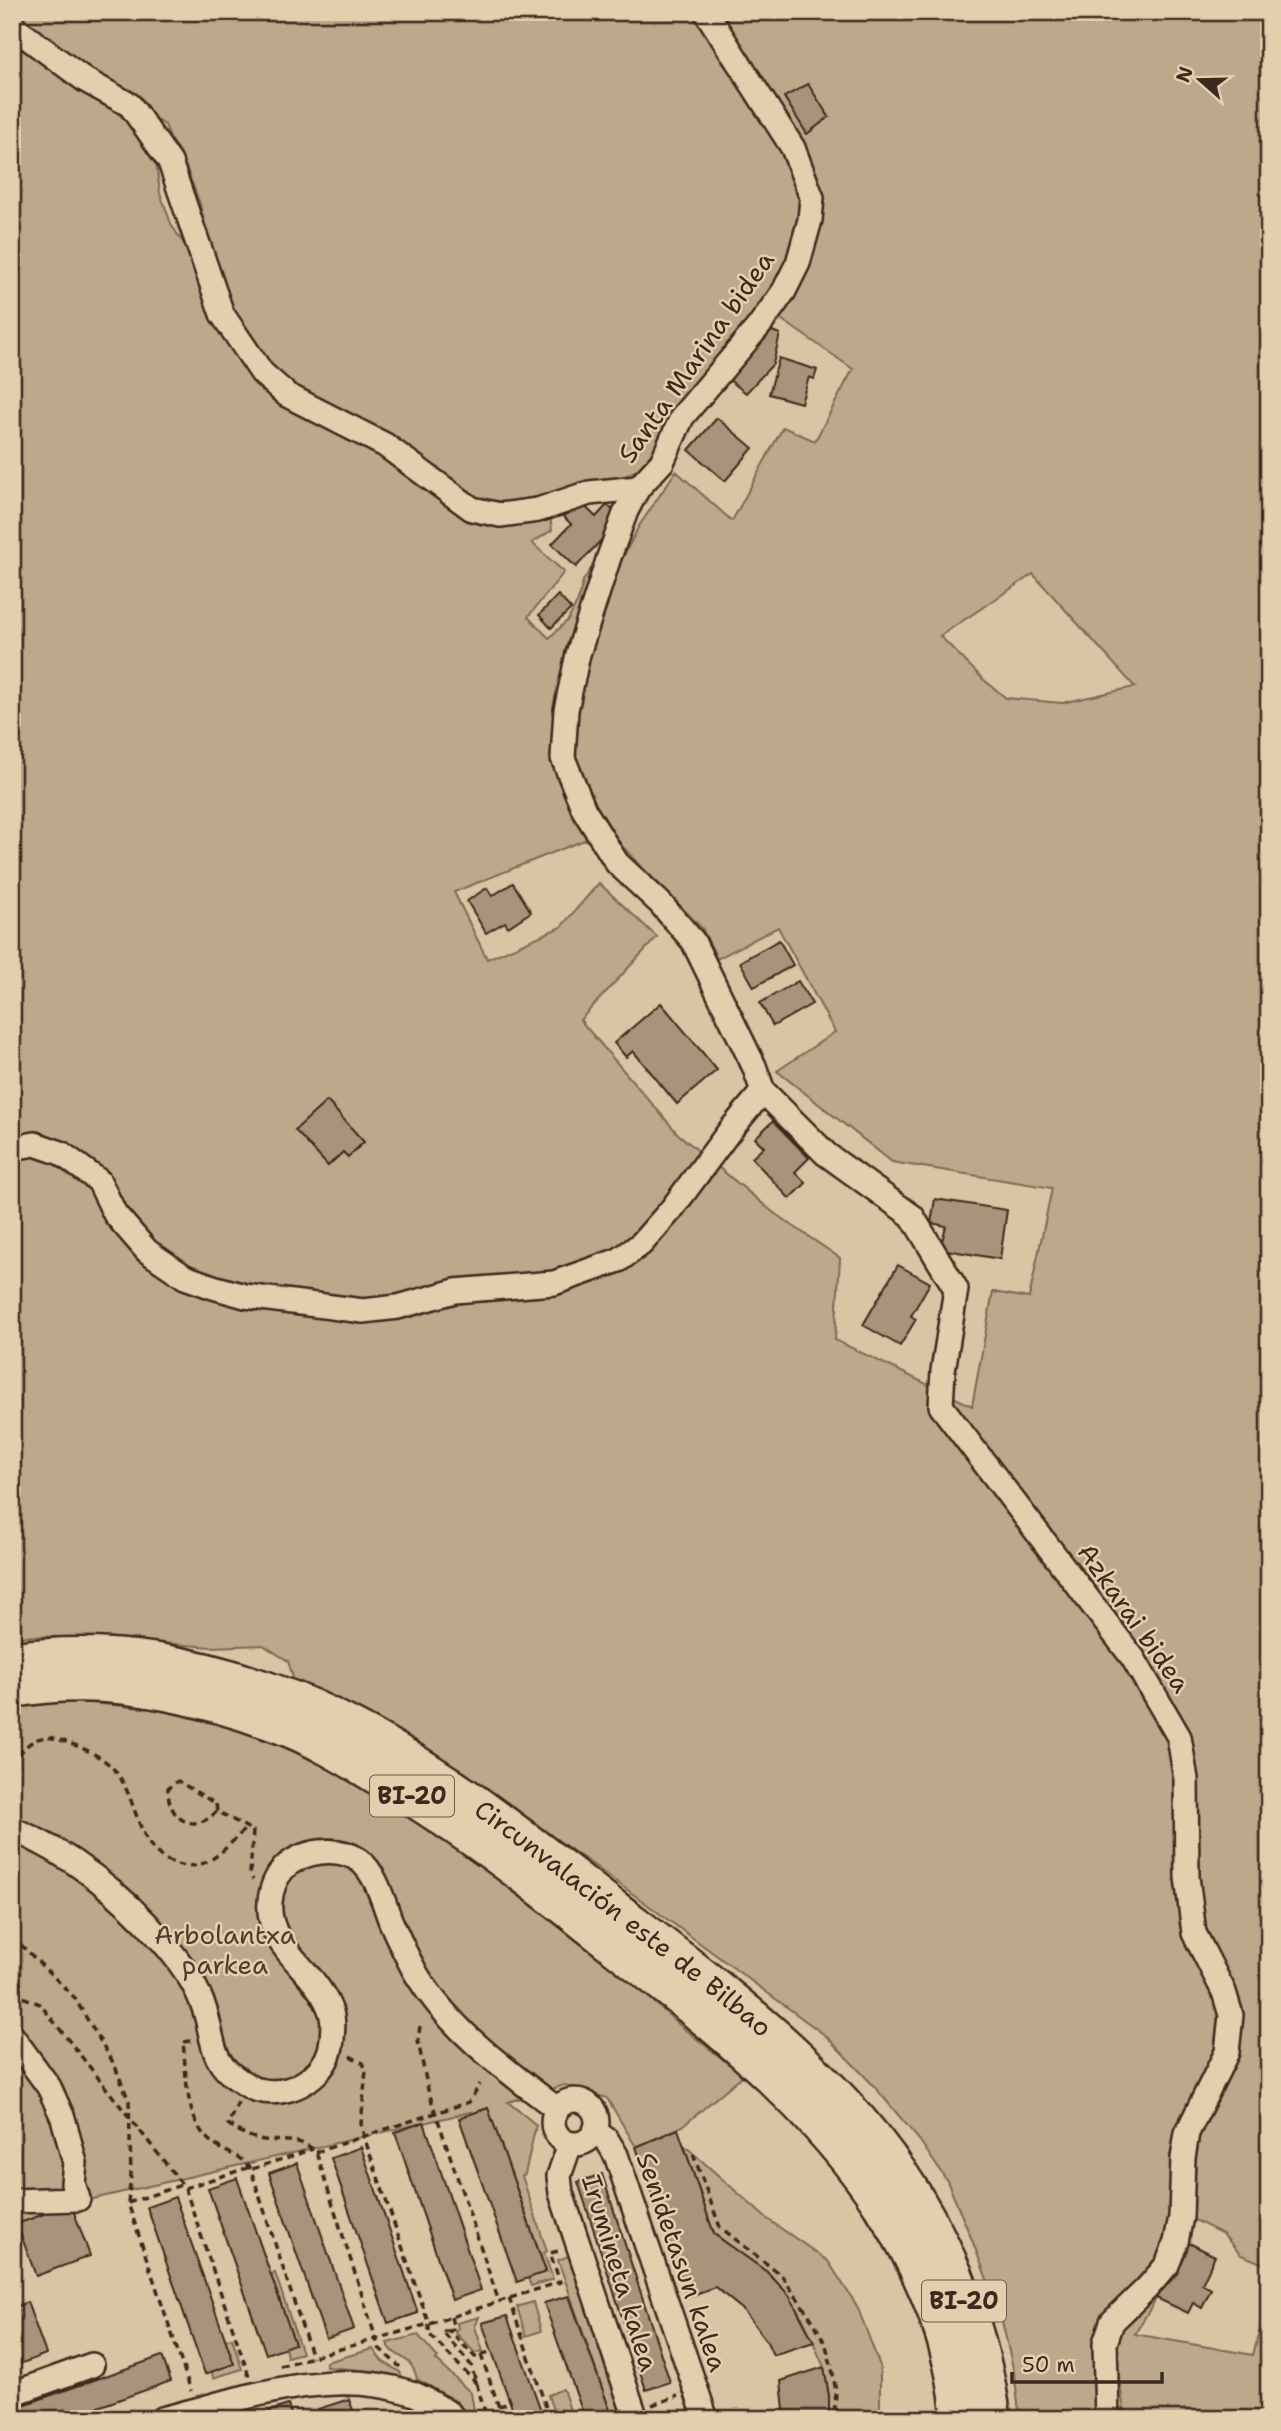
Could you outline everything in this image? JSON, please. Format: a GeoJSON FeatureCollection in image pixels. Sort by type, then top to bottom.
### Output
{"type":"FeatureCollection","features":[{"type":"Feature","properties":{"kind":"main road","name":"Circunvalación este de Bilbao"},"geometry":{"type":"LineString","coordinates":[[12,1661],[62,1656],[150,1660],[261,1689],[323,1713],[397,1754],[503,1825],[652,1938],[756,2042],[810,2115],[846,2156],[934,2231],[970,2320],[980,2355],[992,2419]]}},
{"type":"Feature","properties":{"kind":"main road","name":"Circunvalación este de Bilbao"},"geometry":{"type":"LineString","coordinates":[[12,1689],[64,1682],[157,1689],[273,1721],[332,1747],[437,1811],[544,1889],[696,2009],[756,2042]]}},
{"type":"Feature","properties":{"kind":"main road","name":"Circunvalación este de Bilbao"},"geometry":{"type":"LineString","coordinates":[[898,2201],[911,2257],[934,2307],[950,2354],[961,2419]]}},
{"type":"Feature","properties":{"kind":"street","name":"Santa Marina bidea"},"geometry":{"type":"LineString","coordinates":[[12,26],[85,79],[130,104],[170,162],[222,314],[262,373],[287,395],[385,445],[472,509],[500,515],[538,510],[589,493],[638,488],[662,462],[682,417],[760,326],[784,291],[798,263],[810,220],[812,198],[793,148],[706,12]]}},
{"type":"Feature","properties":{"kind":"street"},"geometry":{"type":"LineString","coordinates":[[12,1147],[35,1144],[61,1153],[99,1181],[115,1214],[147,1251],[185,1277],[245,1296],[363,1311],[398,1307],[456,1291],[554,1283],[619,1260],[641,1244],[763,1090],[693,941],[660,903],[617,863],[584,810],[563,758],[566,710],[578,654],[609,557],[638,488]]}},
{"type":"Feature","properties":{"kind":"street","name":"Azkarai bidea"},"geometry":{"type":"LineString","coordinates":[[763,1090],[826,1154],[912,1216],[956,1289],[943,1371],[941,1406],[1133,1658],[1179,1737],[1185,1779],[1187,1877],[1194,1933],[1224,1992],[1231,2015],[1227,2052],[1187,2133],[1182,2158],[1181,2217],[1176,2242],[1167,2265],[1112,2322],[1105,2343],[1107,2419]]}},
{"type":"Feature","properties":{"kind":"street"},"geometry":{"type":"LineString","coordinates":[[12,1829],[59,1852],[114,1894],[163,1942],[201,1999],[220,2064],[235,2078],[257,2090],[277,2092],[296,2088],[321,2070],[331,2050],[334,2025],[329,2007],[314,1983],[275,1934],[269,1917],[270,1892],[277,1875],[293,1860],[307,1854],[345,1853],[361,1861],[377,1884],[390,1920],[418,1976],[457,2025],[502,2067],[558,2109]]}},
{"type":"Feature","properties":{"kind":"street"},"geometry":{"type":"LineString","coordinates":[[12,2036],[49,2087],[63,2118],[75,2163],[73,2183],[78,2199],[12,2201]]}},
{"type":"Feature","properties":{"kind":"street"},"geometry":{"type":"LineString","coordinates":[[571,2101],[586,2104],[596,2116],[595,2132],[584,2142],[570,2144],[554,2130],[553,2122],[558,2109],[571,2101]]}},
{"type":"Feature","properties":{"kind":"street","name":"Senidetasun kalea"},"geometry":{"type":"LineString","coordinates":[[595,2132],[607,2140],[616,2155],[706,2419]]}},
{"type":"Feature","properties":{"kind":"street","name":"Irumineta kalea"},"geometry":{"type":"LineString","coordinates":[[570,2144],[559,2176],[561,2193],[635,2415]]}},
{"type":"Feature","properties":{"kind":"street"},"geometry":{"type":"LineString","coordinates":[[12,2394],[92,2365]]}},
{"type":"Feature","properties":{"kind":"street"},"geometry":{"type":"LineString","coordinates":[[162,2419],[296,2386],[336,2381],[368,2383],[409,2392],[450,2414],[453,2419]]}},
{"type":"Feature","properties":{"kind":"path"},"geometry":{"type":"LineString","coordinates":[[12,1765],[26,1745],[36,1739],[54,1737],[77,1745],[104,1760],[116,1771],[124,1784],[150,1846],[163,1859],[182,1867],[204,1865],[247,1827]]}},
{"type":"Feature","properties":{"kind":"path"},"geometry":{"type":"LineString","coordinates":[[178,1782],[216,1804],[217,1811],[208,1821],[193,1824],[181,1820],[167,1801],[168,1788],[178,1782]]}},
{"type":"Feature","properties":{"kind":"path"},"geometry":{"type":"LineString","coordinates":[[217,1811],[253,1831],[250,1874],[256,1885],[260,1875]]}},
{"type":"Feature","properties":{"kind":"path"},"geometry":{"type":"LineString","coordinates":[[12,1936],[74,1997],[114,2064],[129,2101],[131,2175],[128,2203],[192,2393]]}},
{"type":"Feature","properties":{"kind":"path"},"geometry":{"type":"LineString","coordinates":[[12,1993],[40,2004],[183,2186],[249,2376]]}},
{"type":"Feature","properties":{"kind":"path"},"geometry":{"type":"LineString","coordinates":[[420,2026],[418,2042],[428,2090],[499,2301]]}},
{"type":"Feature","properties":{"kind":"path"},"geometry":{"type":"LineString","coordinates":[[210,2037],[183,2042],[193,2118],[201,2133],[213,2144],[244,2160],[251,2168],[312,2357]]}},
{"type":"Feature","properties":{"kind":"path"},"geometry":{"type":"LineString","coordinates":[[331,2050],[357,2058],[363,2063],[366,2070],[361,2124],[364,2137],[429,2324],[429,2334],[477,2384]]}},
{"type":"Feature","properties":{"kind":"path"},"geometry":{"type":"LineString","coordinates":[[128,2203],[364,2137],[469,2102],[480,2084]]}},
{"type":"Feature","properties":{"kind":"path"},"geometry":{"type":"LineString","coordinates":[[248,2085],[228,2124],[249,2137],[262,2140],[297,2140],[314,2151],[379,2348],[407,2371],[409,2392]]}},
{"type":"Feature","properties":{"kind":"path"},"geometry":{"type":"LineString","coordinates":[[693,2154],[720,2227],[782,2276],[815,2324],[826,2346],[832,2368],[836,2392],[834,2419]]}},
{"type":"Feature","properties":{"kind":"path"},"geometry":{"type":"LineString","coordinates":[[274,2368],[375,2337],[429,2324],[560,2282]]}},
{"type":"Feature","properties":{"kind":"path"},"geometry":{"type":"LineString","coordinates":[[509,2298],[550,2419]]}},
{"type":"Feature","properties":{"kind":"path"},"geometry":{"type":"LineString","coordinates":[[451,2317],[454,2329],[442,2331],[471,2365],[487,2419]]}},
{"type":"Feature","properties":{"kind":"path"},"geometry":{"type":"LineString","coordinates":[[450,2331],[475,2357],[492,2351]]}},
{"type":"Feature","properties":{"kind":"path"},"geometry":{"type":"LineString","coordinates":[[481,2355],[503,2419]]}},
{"type":"Feature","properties":{"kind":"path"},"geometry":{"type":"LineString","coordinates":[[635,2415],[686,2393]]}},
{"type":"Feature","properties":{"kind":"path"},"geometry":{"type":"LineString","coordinates":[[499,2406],[510,2403]]}},
{"type":"Feature","properties":{"kind":"path"},"geometry":{"type":"LineString","coordinates":[[835,2406],[840,2419]]}},
{"type":"Feature","properties":{"kind":"green space"},"geometry":{"type":"Polygon","coordinates":[[[14,12],[1269,12],[1269,2266],[1241,2255],[1223,2234],[1191,2218],[1157,2297],[1135,2334],[1253,2355],[1263,2318],[1269,2311],[1269,2419],[1125,2419],[1120,2384],[1110,2358],[1103,2326],[1092,2347],[1096,2419],[1020,2419],[1014,2372],[1000,2313],[947,2181],[920,2141],[874,2086],[826,2036],[588,1861],[417,1746],[295,1684],[288,1661],[263,1645],[211,1647],[97,1638],[27,1636],[12,1639],[12,36],[88,95],[115,110],[138,132],[156,162],[160,193],[172,226],[258,381],[377,450],[460,514],[481,525],[521,525],[550,516],[552,530],[532,543],[564,572],[528,617],[549,638],[568,620],[578,601],[583,581],[593,566],[612,579],[639,526],[676,471],[732,521],[783,427],[815,441],[853,369],[762,306],[659,441],[643,467],[617,480],[581,484],[517,506],[489,505],[283,382],[235,323],[214,270],[200,204],[186,167],[165,125],[148,115],[131,92],[89,69],[14,12]],[[1033,574],[940,636],[1006,698],[1062,703],[1135,687],[1033,574]],[[607,831],[454,892],[487,959],[561,927],[599,883],[657,937],[580,1020],[678,1134],[774,1213],[840,1258],[835,1340],[972,1406],[993,1292],[1029,1298],[1052,1188],[892,1162],[777,1071],[835,1032],[778,927],[717,959],[702,928],[607,831]]]}},
{"type":"Feature","properties":{"kind":"green space","name":"Arbolantxa parkea"},"geometry":{"type":"Polygon","coordinates":[[[71,1701],[153,1709],[240,1729],[303,1750],[400,1802],[625,1976],[683,2028],[743,2075],[683,2126],[636,2147],[607,2098],[565,2085],[508,2102],[536,2125],[525,2174],[522,2176],[547,2251],[544,2253],[553,2279],[531,2286],[528,2278],[546,2271],[488,2108],[71,2204],[17,2224],[12,2216],[12,1708],[71,1701]]]}},
{"type":"Feature","properties":{"kind":"green space"},"geometry":{"type":"Polygon","coordinates":[[[684,2145],[766,2218],[828,2261],[857,2306],[880,2366],[880,2419],[829,2419],[829,2396],[824,2367],[804,2321],[789,2295],[767,2272],[714,2234],[684,2145]]]}},
{"type":"Feature","properties":{"kind":"green space"},"geometry":{"type":"Polygon","coordinates":[[[571,2255],[628,2419],[613,2419],[558,2260],[571,2255]]]}},
{"type":"Feature","properties":{"kind":"green space"},"geometry":{"type":"Polygon","coordinates":[[[275,2273],[302,2353],[287,2357],[271,2275],[275,2273]]]}},
{"type":"Feature","properties":{"kind":"green space"},"geometry":{"type":"Polygon","coordinates":[[[533,2302],[541,2331],[526,2336],[517,2307],[533,2302]]]}},
{"type":"Feature","properties":{"kind":"green space"},"geometry":{"type":"Polygon","coordinates":[[[479,2317],[475,2327],[483,2351],[475,2353],[455,2332],[458,2329],[457,2323],[479,2317]]]}},
{"type":"Feature","properties":{"kind":"green space"},"geometry":{"type":"Polygon","coordinates":[[[418,2335],[438,2358],[436,2360],[471,2393],[474,2410],[479,2419],[471,2419],[456,2401],[417,2379],[411,2365],[387,2343],[418,2335]]]}},
{"type":"Feature","properties":{"kind":"green space"},"geometry":{"type":"Polygon","coordinates":[[[232,2338],[242,2369],[213,2378],[212,2371],[225,2340],[232,2338]]]}},
{"type":"Feature","properties":{"kind":"green space"},"geometry":{"type":"Polygon","coordinates":[[[373,2349],[382,2361],[400,2372],[403,2379],[373,2371],[326,2367],[326,2362],[373,2349]]]}},
{"type":"Feature","properties":{"kind":"green space"},"geometry":{"type":"Polygon","coordinates":[[[563,2389],[573,2419],[556,2419],[548,2395],[563,2389]]]}},
{"type":"Feature","properties":{"kind":"building"},"geometry":{"type":"Polygon","coordinates":[[[808,84],[829,117],[807,134],[784,97],[808,84]]]}},
{"type":"Feature","properties":{"kind":"building"},"geometry":{"type":"Polygon","coordinates":[[[769,330],[780,334],[773,364],[746,393],[728,379],[769,330]]]}},
{"type":"Feature","properties":{"kind":"building"},"geometry":{"type":"Polygon","coordinates":[[[779,358],[817,370],[814,379],[809,377],[801,403],[769,394],[779,358]]]}},
{"type":"Feature","properties":{"kind":"building"},"geometry":{"type":"Polygon","coordinates":[[[717,418],[753,448],[725,481],[689,450],[717,418]]]}},
{"type":"Feature","properties":{"kind":"building"},"geometry":{"type":"Polygon","coordinates":[[[576,498],[596,517],[607,505],[622,518],[576,567],[552,544],[571,524],[561,514],[576,498]]]}},
{"type":"Feature","properties":{"kind":"building"},"geometry":{"type":"Polygon","coordinates":[[[558,595],[571,609],[551,628],[539,615],[558,595]]]}},
{"type":"Feature","properties":{"kind":"building"},"geometry":{"type":"Polygon","coordinates":[[[513,883],[531,912],[508,927],[505,922],[486,933],[467,901],[487,888],[492,896],[513,883]]]}},
{"type":"Feature","properties":{"kind":"building"},"geometry":{"type":"Polygon","coordinates":[[[779,940],[793,965],[754,987],[740,962],[779,940]]]}},
{"type":"Feature","properties":{"kind":"building"},"geometry":{"type":"Polygon","coordinates":[[[798,981],[812,1004],[773,1026],[760,1003],[798,981]]]}},
{"type":"Feature","properties":{"kind":"building"},"geometry":{"type":"Polygon","coordinates":[[[661,1003],[717,1070],[677,1104],[633,1051],[626,1057],[614,1043],[661,1003]]]}},
{"type":"Feature","properties":{"kind":"building"},"geometry":{"type":"Polygon","coordinates":[[[327,1101],[364,1142],[348,1157],[343,1152],[328,1166],[295,1130],[327,1101]]]}},
{"type":"Feature","properties":{"kind":"building"},"geometry":{"type":"Polygon","coordinates":[[[773,1121],[809,1158],[795,1172],[806,1183],[790,1199],[752,1158],[764,1147],[755,1138],[773,1121]]]}},
{"type":"Feature","properties":{"kind":"building"},"geometry":{"type":"Polygon","coordinates":[[[935,1199],[1007,1210],[1000,1259],[940,1249],[946,1226],[931,1223],[935,1199]]]}},
{"type":"Feature","properties":{"kind":"building"},"geometry":{"type":"Polygon","coordinates":[[[898,1265],[930,1283],[911,1316],[916,1319],[900,1346],[863,1325],[898,1265]]]}},
{"type":"Feature","properties":{"kind":"building"},"geometry":{"type":"Polygon","coordinates":[[[488,2108],[546,2272],[517,2282],[459,2118],[488,2108]]]}},
{"type":"Feature","properties":{"kind":"building"},"geometry":{"type":"Polygon","coordinates":[[[424,2122],[481,2290],[452,2300],[395,2132],[424,2122]]]}},
{"type":"Feature","properties":{"kind":"building"},"geometry":{"type":"Polygon","coordinates":[[[678,2129],[714,2234],[767,2272],[789,2295],[814,2342],[773,2355],[766,2340],[743,2310],[715,2287],[687,2297],[636,2147],[678,2129]]]}},
{"type":"Feature","properties":{"kind":"building"},"geometry":{"type":"Polygon","coordinates":[[[361,2147],[418,2313],[388,2323],[331,2158],[361,2147]]]}},
{"type":"Feature","properties":{"kind":"building"},"geometry":{"type":"Polygon","coordinates":[[[297,2163],[354,2329],[326,2339],[269,2173],[297,2163]]]}},
{"type":"Feature","properties":{"kind":"building"},"geometry":{"type":"Polygon","coordinates":[[[602,2174],[670,2382],[646,2390],[578,2182],[602,2174]]]}},
{"type":"Feature","properties":{"kind":"building"},"geometry":{"type":"Polygon","coordinates":[[[237,2178],[295,2344],[266,2354],[208,2188],[237,2178]]]}},
{"type":"Feature","properties":{"kind":"building"},"geometry":{"type":"Polygon","coordinates":[[[175,2197],[234,2364],[205,2374],[147,2207],[175,2197]]]}},
{"type":"Feature","properties":{"kind":"building"},"geometry":{"type":"Polygon","coordinates":[[[71,2204],[90,2256],[36,2276],[17,2224],[71,2204]]]}},
{"type":"Feature","properties":{"kind":"building"},"geometry":{"type":"Polygon","coordinates":[[[1187,2242],[1215,2256],[1202,2284],[1211,2289],[1202,2308],[1193,2303],[1188,2313],[1152,2296],[1187,2242]]]}},
{"type":"Feature","properties":{"kind":"building"},"geometry":{"type":"Polygon","coordinates":[[[569,2296],[613,2419],[585,2419],[544,2303],[569,2296]]]}},
{"type":"Feature","properties":{"kind":"building"},"geometry":{"type":"Polygon","coordinates":[[[27,2302],[46,2354],[12,2367],[12,2308],[27,2302]]]}},
{"type":"Feature","properties":{"kind":"building"},"geometry":{"type":"Polygon","coordinates":[[[507,2316],[544,2419],[516,2419],[482,2323],[507,2316]]]}},
{"type":"Feature","properties":{"kind":"building"},"geometry":{"type":"Polygon","coordinates":[[[162,2356],[171,2381],[65,2419],[12,2419],[12,2409],[162,2356]]]}},
{"type":"Feature","properties":{"kind":"building"},"geometry":{"type":"Polygon","coordinates":[[[824,2367],[829,2396],[829,2419],[785,2419],[781,2381],[824,2367]]]}},
{"type":"Feature","properties":{"kind":"building"},"geometry":{"type":"Polygon","coordinates":[[[349,2399],[356,2419],[322,2419],[318,2409],[349,2399]]]}},
{"type":"Feature","properties":{"kind":"building"},"geometry":{"type":"Polygon","coordinates":[[[288,2405],[293,2419],[245,2419],[288,2405]]]}},
{"type":"Feature","properties":{"kind":"building"},"geometry":{"type":"Polygon","coordinates":[[[430,2407],[434,2419],[401,2419],[401,2417],[430,2407]]]}}]}
